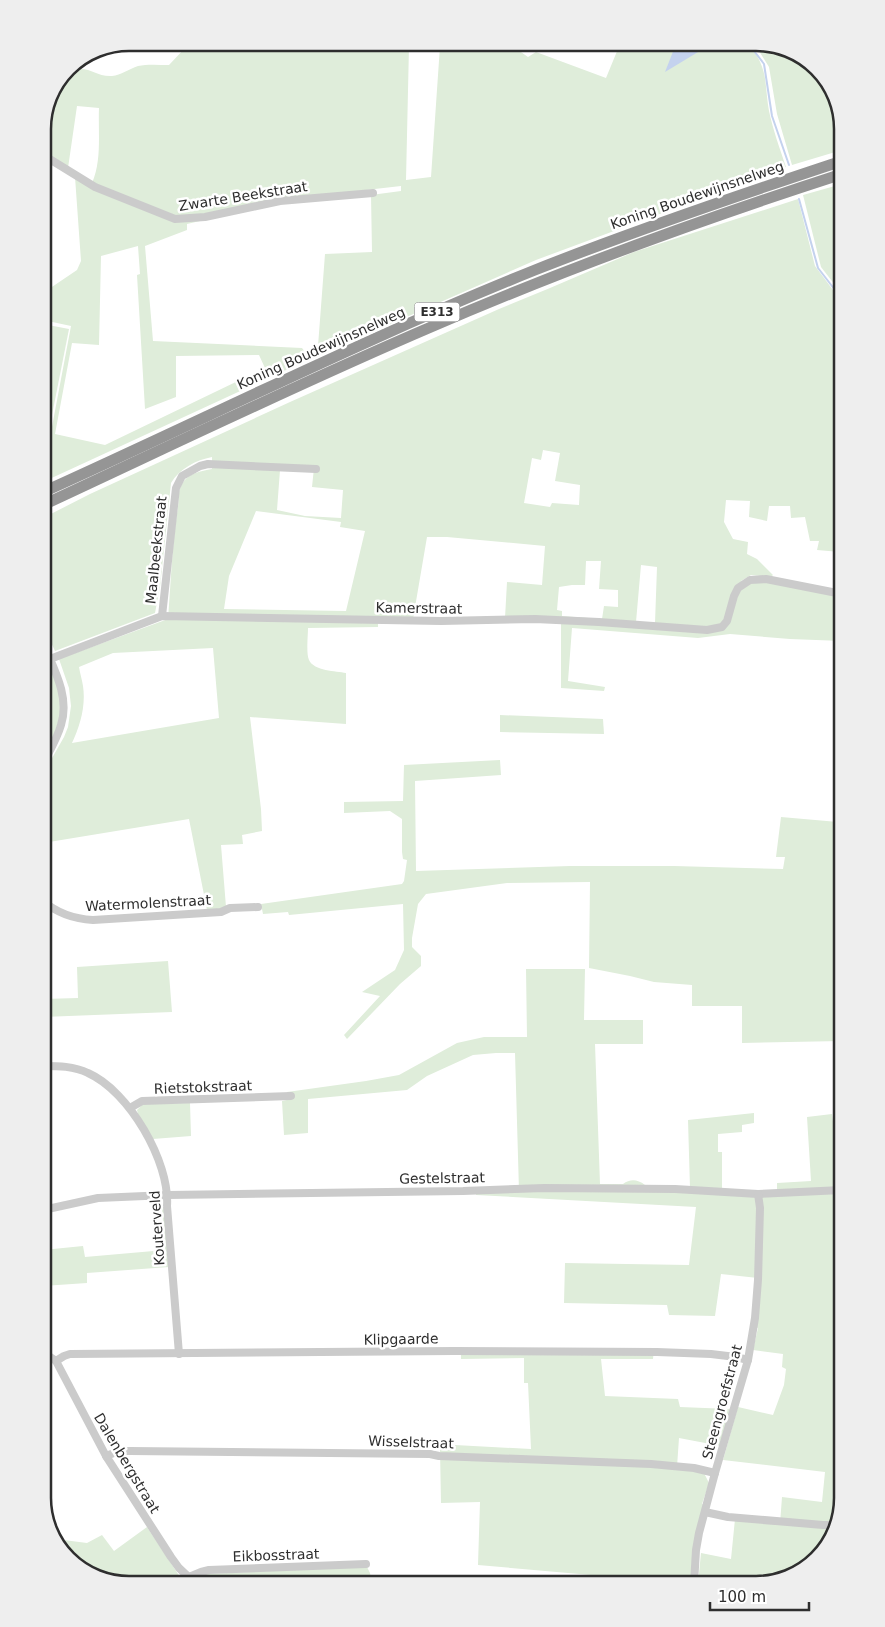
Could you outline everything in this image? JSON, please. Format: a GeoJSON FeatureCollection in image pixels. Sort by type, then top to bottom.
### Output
{"type":"FeatureCollection","features":[{"type":"Feature","properties":{"kind":"highway","name":"Koning Boudewijnsnelweg"},"geometry":{"type":"LineString","coordinates":[[51,488],[424,317],[534,271],[646,227],[834,164]]}},
{"type":"Feature","properties":{"kind":"highway","name":"Koning Boudewijnsnelweg"},"geometry":{"type":"LineString","coordinates":[[51,500],[394,344],[532,285],[660,236],[834,177]]}},
{"type":"Feature","properties":{"kind":"street","name":"Zwarte Beekstraat"},"geometry":{"type":"LineString","coordinates":[[51,160],[95,187],[175,219],[205,217],[280,201],[373,193]]}},
{"type":"Feature","properties":{"kind":"street","name":"Maalbeekstraat"},"geometry":{"type":"LineString","coordinates":[[162,616],[176,488],[182,476],[200,466],[208,464],[316,469]]}},
{"type":"Feature","properties":{"kind":"street","name":"Kamerstraat"},"geometry":{"type":"LineString","coordinates":[[51,659],[162,616],[441,622],[535,619],[708,630],[722,627],[738,588],[745,582],[756,578],[834,592]]}},
{"type":"Feature","properties":{"kind":"street"},"geometry":{"type":"LineString","coordinates":[[51,662],[62,691],[64,710],[62,724],[51,749]]}},
{"type":"Feature","properties":{"kind":"street","name":"Watermolenstraat"},"geometry":{"type":"LineString","coordinates":[[51,906],[62,914],[93,920],[221,912],[230,908],[258,906]]}},
{"type":"Feature","properties":{"kind":"street"},"geometry":{"type":"LineString","coordinates":[[51,1067],[71,1068],[87,1072],[103,1082],[130,1108]]}},
{"type":"Feature","properties":{"kind":"street","name":"Rietstokstraat"},"geometry":{"type":"LineString","coordinates":[[130,1108],[142,1102],[291,1096]]}},
{"type":"Feature","properties":{"kind":"street","name":"Kouterveld"},"geometry":{"type":"LineString","coordinates":[[130,1108],[151,1142],[167,1186],[179,1354]]}},
{"type":"Feature","properties":{"kind":"street","name":"Gestelstraat"},"geometry":{"type":"LineString","coordinates":[[51,1208],[98,1198],[168,1195],[544,1188],[675,1189],[758,1194],[834,1190]]}},
{"type":"Feature","properties":{"kind":"street","name":"Steengroefstraat"},"geometry":{"type":"LineString","coordinates":[[694,1576],[696,1550],[715,1473],[748,1360],[755,1318],[760,1208],[758,1194]]}},
{"type":"Feature","properties":{"kind":"street","name":"Klipgaarde"},"geometry":{"type":"LineString","coordinates":[[56,1362],[70,1354],[454,1350],[712,1354],[748,1360]]}},
{"type":"Feature","properties":{"kind":"street","name":"Dalenbergstraat"},"geometry":{"type":"LineString","coordinates":[[51,1358],[56,1362],[106,1456],[170,1557],[178,1568],[188,1576]]}},
{"type":"Feature","properties":{"kind":"street","name":"Wisselstraat"},"geometry":{"type":"LineString","coordinates":[[106,1456],[119,1451],[130,1450],[430,1454],[439,1456],[651,1464],[694,1468],[715,1473]]}},
{"type":"Feature","properties":{"kind":"street"},"geometry":{"type":"LineString","coordinates":[[705,1512],[728,1517],[829,1525]]}},
{"type":"Feature","properties":{"kind":"street","name":"Eikbosstraat"},"geometry":{"type":"LineString","coordinates":[[191,1576],[209,1570],[366,1564]]}},
{"type":"Feature","properties":{"kind":"green space"},"geometry":{"type":"Polygon","coordinates":[[[182,51],[409,51],[406,180],[431,177],[440,51],[520,51],[528,57],[536,52],[606,78],[617,51],[753,51],[762,67],[769,111],[786,167],[536,260],[286,370],[51,478],[51,432],[71,326],[51,322],[51,288],[77,270],[81,261],[75,177],[92,183],[97,165],[99,146],[99,108],[77,106],[68,168],[51,157],[51,124],[59,95],[67,82],[81,69],[100,75],[112,76],[138,66],[169,65],[182,51]],[[401,186],[251,203],[252,209],[187,224],[187,230],[145,246],[153,341],[302,348],[305,352],[318,346],[325,254],[372,252],[371,195],[401,191],[401,186]],[[138,246],[101,256],[99,345],[72,343],[55,434],[105,445],[265,368],[259,355],[176,356],[176,397],[145,409],[137,275],[140,274],[138,246]]]}},
{"type":"Feature","properties":{"kind":"green space"},"geometry":{"type":"Polygon","coordinates":[[[759,51],[781,55],[790,59],[799,64],[818,82],[828,100],[832,114],[834,152],[792,165],[777,114],[769,67],[759,51]]]}},
{"type":"Feature","properties":{"kind":"green space"},"geometry":{"type":"Polygon","coordinates":[[[834,186],[834,284],[821,267],[803,195],[834,186]]]}},
{"type":"Feature","properties":{"kind":"green space"},"geometry":{"type":"Polygon","coordinates":[[[798,199],[815,266],[834,291],[834,551],[817,550],[819,541],[810,541],[805,517],[791,518],[790,506],[769,506],[767,521],[749,517],[750,501],[726,500],[724,522],[733,539],[748,542],[747,554],[757,559],[773,575],[771,577],[751,575],[741,581],[738,593],[744,585],[760,581],[834,595],[834,641],[730,634],[698,638],[572,628],[568,681],[605,687],[604,691],[561,688],[561,623],[505,618],[507,582],[542,585],[545,546],[447,537],[427,537],[413,619],[378,619],[378,627],[308,628],[308,653],[312,664],[331,671],[346,673],[346,724],[250,717],[262,831],[242,835],[243,844],[221,845],[226,907],[218,910],[207,910],[189,819],[51,842],[51,760],[68,727],[71,706],[69,688],[59,659],[168,619],[180,489],[185,480],[191,475],[212,469],[212,457],[188,466],[171,483],[160,587],[155,613],[55,651],[51,642],[51,514],[290,402],[634,252],[798,199]],[[543,450],[541,460],[532,458],[524,503],[550,507],[552,503],[579,505],[580,485],[555,481],[560,453],[543,450]],[[314,468],[280,470],[277,510],[305,516],[341,518],[343,490],[312,487],[314,468]],[[256,511],[229,576],[224,609],[346,611],[365,531],[340,527],[341,522],[256,511]],[[586,561],[585,585],[559,587],[557,610],[562,611],[562,616],[602,619],[604,606],[618,607],[618,590],[599,589],[601,561],[586,561]],[[641,565],[636,622],[655,623],[657,567],[641,565]],[[213,648],[113,653],[79,667],[84,701],[78,730],[72,743],[219,718],[213,648]]]}},
{"type":"Feature","properties":{"kind":"green space"},"geometry":{"type":"Polygon","coordinates":[[[51,326],[69,329],[51,420],[51,326]]]}},
{"type":"Feature","properties":{"kind":"green space"},"geometry":{"type":"Polygon","coordinates":[[[51,671],[57,684],[61,703],[57,727],[51,740],[51,671]]]}},
{"type":"Feature","properties":{"kind":"green space"},"geometry":{"type":"Polygon","coordinates":[[[500,715],[603,719],[604,734],[500,732],[500,715]]]}},
{"type":"Feature","properties":{"kind":"green space"},"geometry":{"type":"Polygon","coordinates":[[[500,760],[501,775],[415,781],[416,871],[570,866],[783,869],[785,857],[776,857],[781,817],[834,822],[834,1041],[742,1043],[742,1006],[692,1006],[692,985],[654,982],[589,968],[590,882],[507,883],[426,894],[418,904],[412,938],[412,947],[421,956],[421,966],[400,984],[347,1039],[344,1035],[380,996],[362,992],[395,970],[404,950],[403,904],[289,915],[288,912],[263,914],[261,904],[402,884],[407,860],[403,859],[402,852],[402,819],[390,811],[344,813],[344,802],[403,801],[404,765],[500,760]]]}},
{"type":"Feature","properties":{"kind":"green space"},"geometry":{"type":"Polygon","coordinates":[[[168,961],[172,1012],[51,1017],[51,999],[78,998],[77,967],[168,961]]]}},
{"type":"Feature","properties":{"kind":"green space"},"geometry":{"type":"Polygon","coordinates":[[[526,969],[585,969],[584,1020],[643,1020],[643,1044],[595,1044],[600,1184],[623,1184],[628,1181],[636,1181],[645,1185],[645,1191],[834,1193],[833,1508],[828,1527],[821,1541],[803,1560],[785,1570],[756,1576],[699,1576],[701,1553],[731,1559],[735,1519],[780,1524],[782,1497],[822,1502],[825,1472],[723,1460],[738,1407],[773,1415],[784,1385],[786,1369],[782,1367],[783,1354],[753,1350],[758,1328],[755,1327],[758,1278],[721,1274],[715,1316],[669,1315],[667,1305],[564,1303],[565,1263],[689,1265],[696,1207],[476,1195],[476,1192],[519,1191],[515,1053],[473,1055],[427,1076],[407,1090],[308,1099],[308,1133],[284,1135],[282,1101],[287,1100],[287,1092],[399,1075],[457,1043],[484,1037],[527,1037],[526,969]]]}},
{"type":"Feature","properties":{"kind":"green space"},"geometry":{"type":"Polygon","coordinates":[[[190,1103],[191,1136],[153,1139],[137,1110],[143,1104],[190,1103]]]}},
{"type":"Feature","properties":{"kind":"green space"},"geometry":{"type":"Polygon","coordinates":[[[754,1113],[754,1123],[742,1125],[742,1132],[718,1134],[718,1152],[722,1152],[722,1190],[690,1188],[688,1120],[754,1113]]]}},
{"type":"Feature","properties":{"kind":"green space"},"geometry":{"type":"Polygon","coordinates":[[[832,1114],[834,1129],[834,1187],[777,1190],[777,1183],[811,1181],[807,1117],[832,1114]]]}},
{"type":"Feature","properties":{"kind":"green space"},"geometry":{"type":"Polygon","coordinates":[[[157,1199],[165,1208],[169,1267],[87,1273],[87,1283],[51,1285],[51,1249],[83,1246],[85,1257],[165,1250],[162,1208],[156,1201],[157,1199]]]}},
{"type":"Feature","properties":{"kind":"green space"},"geometry":{"type":"Polygon","coordinates":[[[654,1349],[653,1359],[601,1359],[605,1396],[678,1399],[680,1407],[730,1409],[721,1446],[679,1438],[677,1467],[704,1473],[709,1483],[702,1504],[705,1505],[695,1576],[603,1576],[478,1565],[480,1502],[441,1503],[440,1450],[455,1450],[455,1445],[531,1449],[528,1383],[524,1383],[524,1358],[461,1359],[461,1354],[654,1349]]]}},
{"type":"Feature","properties":{"kind":"green space"},"geometry":{"type":"Polygon","coordinates":[[[147,1527],[179,1576],[124,1576],[100,1570],[82,1560],[64,1540],[87,1543],[102,1535],[114,1551],[147,1527]]]}},
{"type":"Feature","properties":{"kind":"green space"},"geometry":{"type":"Polygon","coordinates":[[[367,1567],[371,1576],[200,1576],[204,1574],[367,1567]]]}},
{"type":"Feature","properties":{"kind":"water"},"geometry":{"type":"Polygon","coordinates":[[[673,51],[700,51],[665,72],[673,51]]]}},
{"type":"Feature","properties":{"kind":"waterway"},"geometry":{"type":"LineString","coordinates":[[754,51],[764,64],[772,116],[789,165]]}},
{"type":"Feature","properties":{"kind":"waterway"},"geometry":{"type":"LineString","coordinates":[[799,199],[818,268],[834,289]]}}]}
